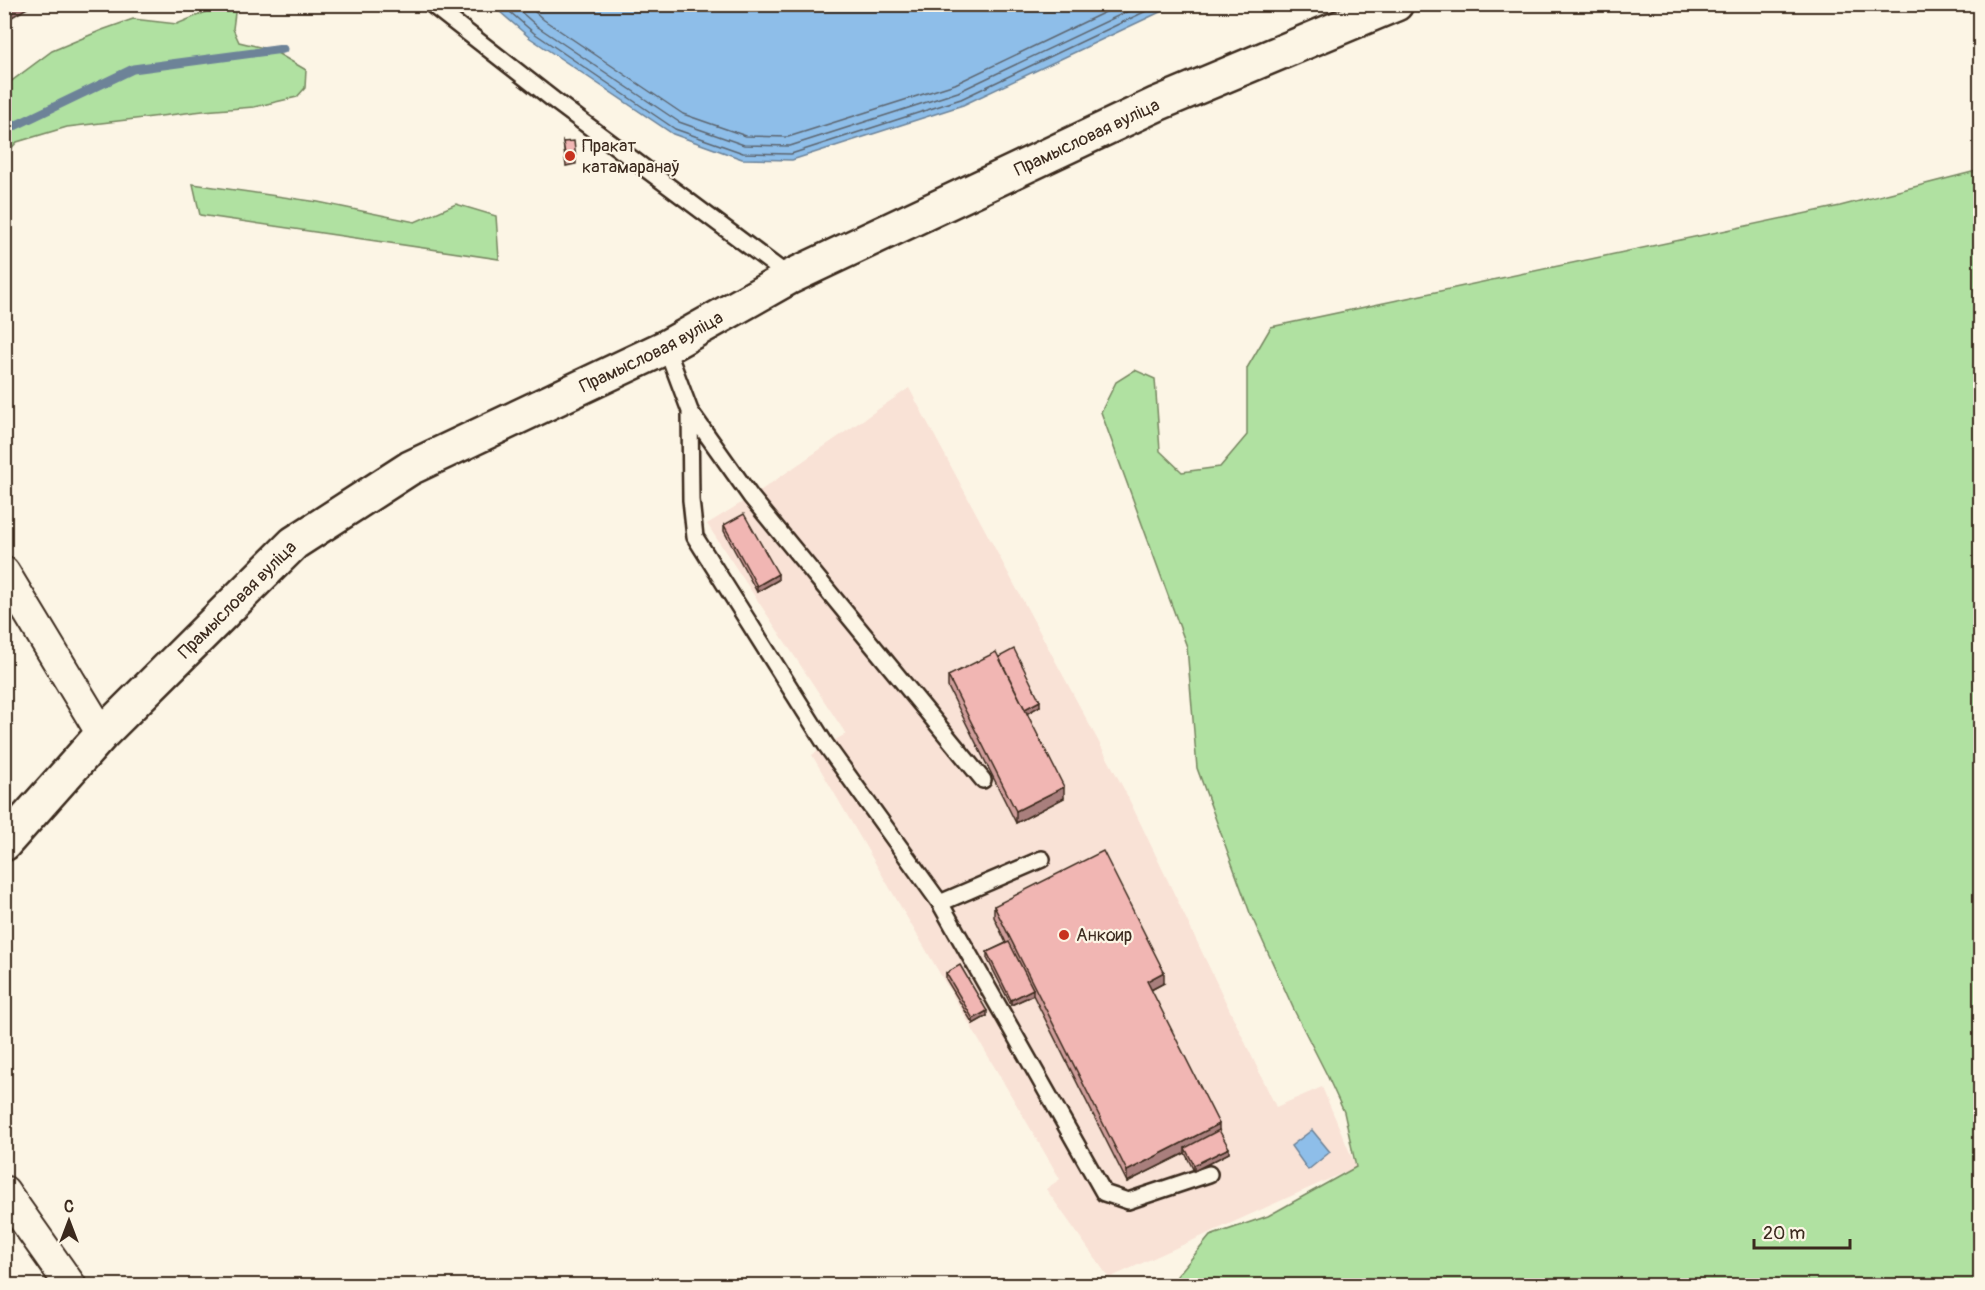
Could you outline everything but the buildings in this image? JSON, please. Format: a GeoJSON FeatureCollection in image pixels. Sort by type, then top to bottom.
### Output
{"type":"FeatureCollection","features":[{"type":"Feature","properties":{"kind":"street","name":"Прамысловая вуліца"},"geometry":{"type":"LineString","coordinates":[[4,844],[102,734],[294,543],[410,468],[666,347],[790,277],[1158,104],[1396,4]]}},
{"type":"Feature","properties":{"kind":"street"},"geometry":{"type":"LineString","coordinates":[[4,572],[102,734]]}},
{"type":"Feature","properties":{"kind":"street"},"geometry":{"type":"LineString","coordinates":[[4,1191],[71,1286]]}},
{"type":"Feature","properties":{"kind":"lane"},"geometry":{"type":"LineString","coordinates":[[431,4],[555,101],[790,277]]}},
{"type":"Feature","properties":{"kind":"lane"},"geometry":{"type":"LineString","coordinates":[[666,347],[690,411],[751,497],[983,780]]}},
{"type":"Feature","properties":{"kind":"lane"},"geometry":{"type":"LineString","coordinates":[[690,411],[691,500],[695,537],[826,745],[940,903],[1104,1193],[1128,1201],[1209,1174]]}},
{"type":"Feature","properties":{"kind":"lane"},"geometry":{"type":"LineString","coordinates":[[940,903],[1042,859]]}},
{"type":"Feature","properties":{"kind":"shaded area"},"geometry":{"type":"Polygon","coordinates":[[[909,388],[1125,791],[1276,1107],[1322,1087],[1356,1167],[1109,1278],[1046,1189],[1060,1179],[812,755],[846,734],[707,524],[751,497],[909,388]]]}},
{"type":"Feature","properties":{"kind":"green space"},"geometry":{"type":"Polygon","coordinates":[[[205,5],[236,5],[233,29],[239,42],[272,50],[306,70],[305,88],[297,97],[254,107],[67,127],[17,142],[5,155],[5,86],[52,51],[102,30],[133,19],[177,24],[206,12],[205,5]]]}},
{"type":"Feature","properties":{"kind":"green space"},"geometry":{"type":"Polygon","coordinates":[[[1980,170],[1980,1285],[1175,1285],[1177,1276],[1210,1236],[1268,1216],[1356,1167],[1344,1112],[1250,913],[1197,768],[1187,647],[1101,412],[1116,382],[1135,370],[1155,379],[1160,451],[1182,472],[1220,467],[1247,435],[1247,368],[1271,327],[1840,206],[1980,170]]]}},
{"type":"Feature","properties":{"kind":"green space"},"geometry":{"type":"Polygon","coordinates":[[[193,184],[318,202],[415,222],[456,204],[496,216],[499,259],[200,215],[193,184]]]}},
{"type":"Feature","properties":{"kind":"water"},"geometry":{"type":"Polygon","coordinates":[[[492,5],[1175,5],[963,105],[792,160],[742,159],[673,134],[530,38],[492,5]]]}},
{"type":"Feature","properties":{"kind":"water"},"geometry":{"type":"Polygon","coordinates":[[[1312,1130],[1330,1152],[1308,1170],[1291,1146],[1312,1130]]]}},
{"type":"Feature","properties":{"kind":"waterway"},"geometry":{"type":"LineString","coordinates":[[4,131],[133,69],[283,49]]}},
{"type":"Feature","properties":{"kind":"place","name":"Пракат катамаранаў"},"geometry":{"type":"Point","coordinates":[570,156]}},
{"type":"Feature","properties":{"kind":"place","name":"Анкоир"},"geometry":{"type":"Point","coordinates":[1064,935]}}]}
